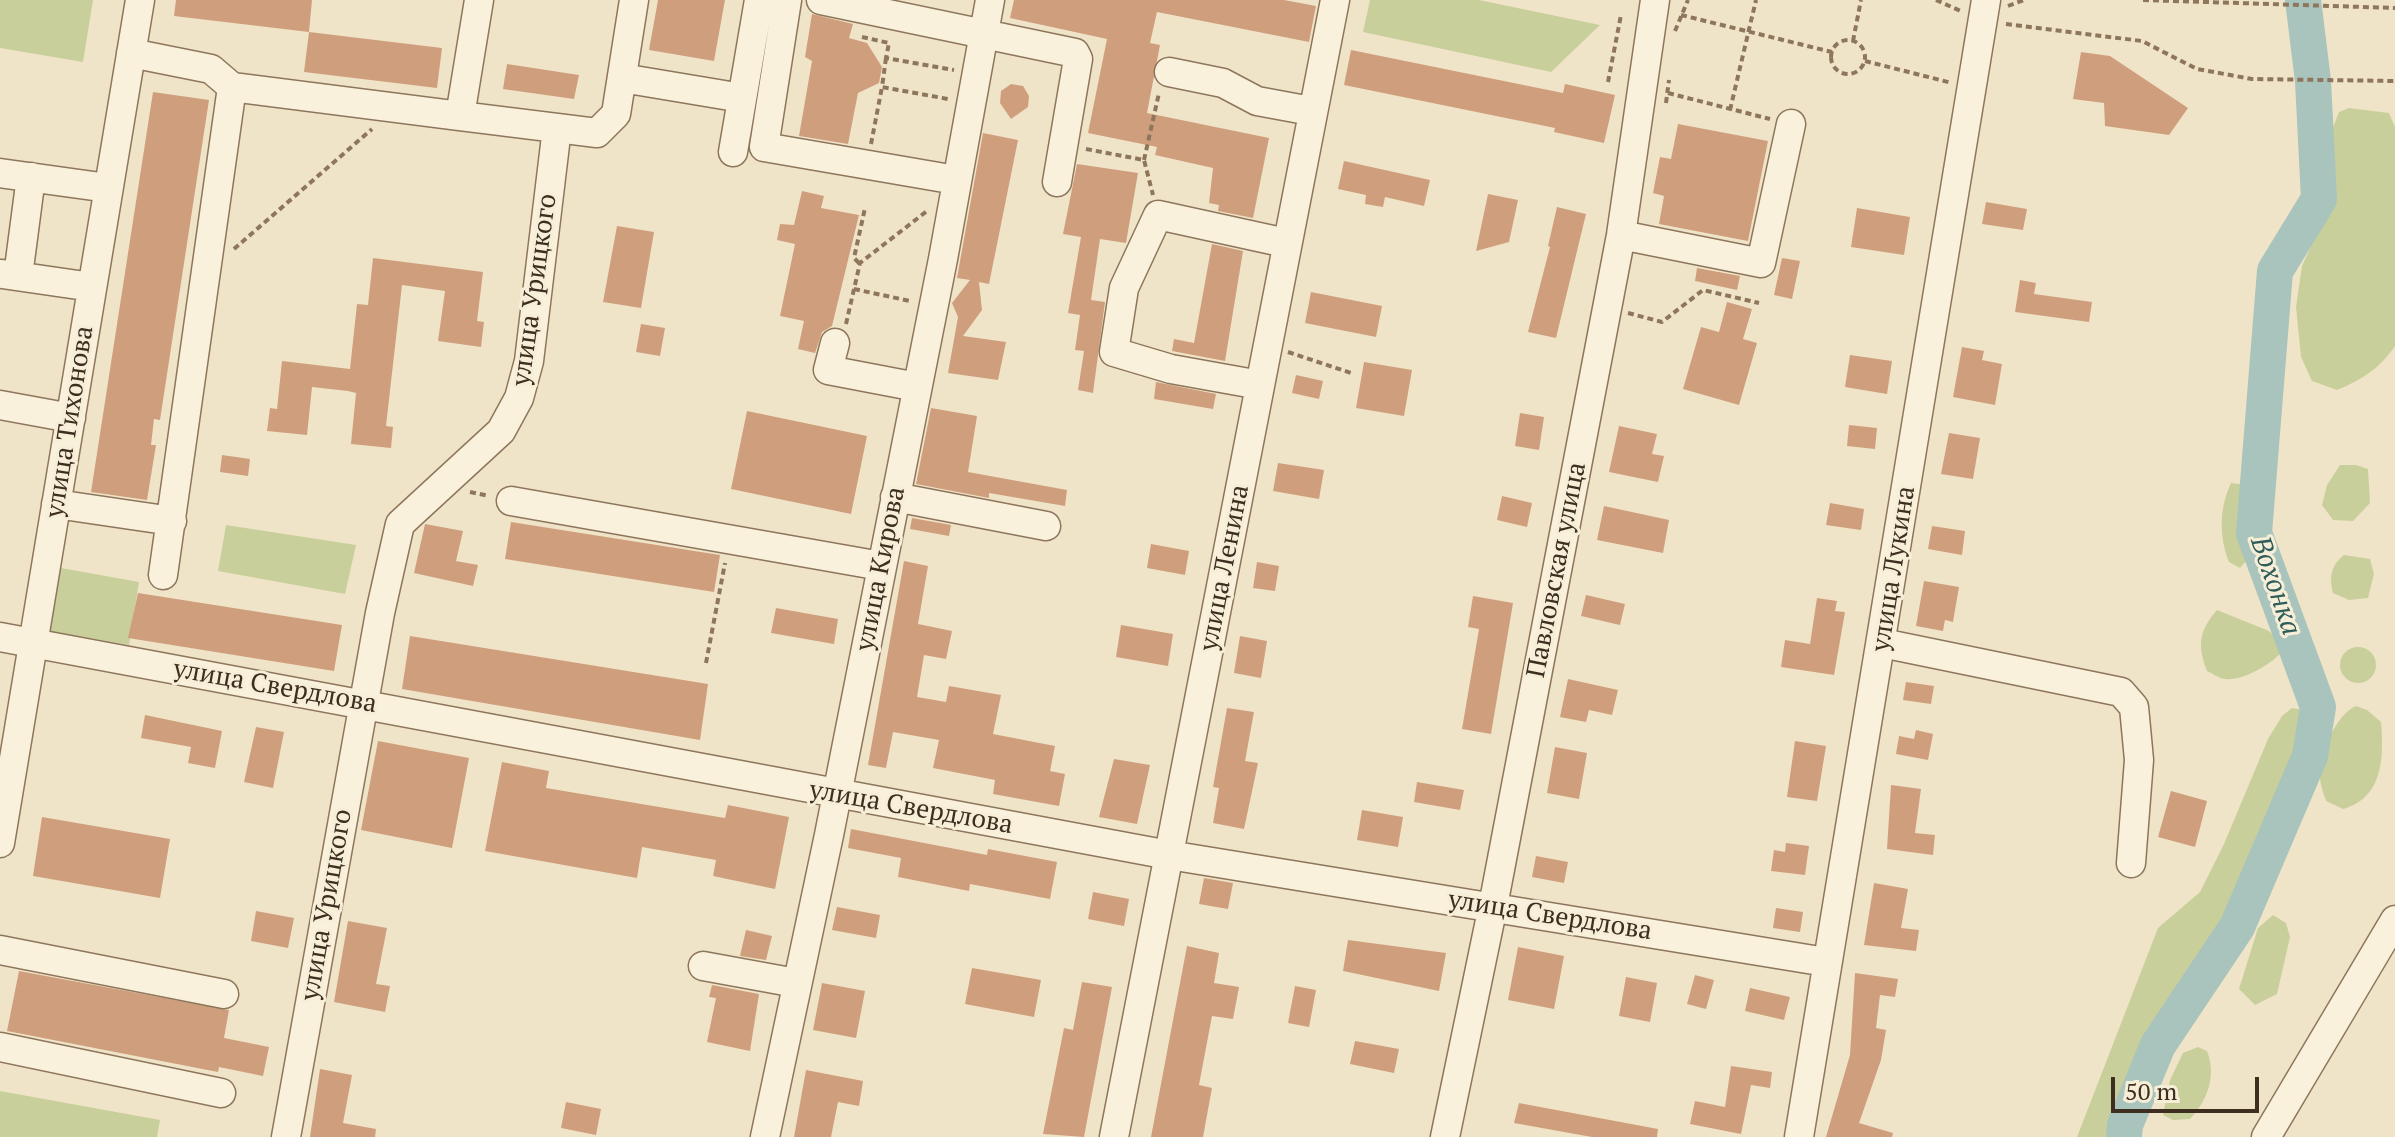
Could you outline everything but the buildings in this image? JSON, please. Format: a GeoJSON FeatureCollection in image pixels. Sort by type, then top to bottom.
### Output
{"type":"FeatureCollection","features":[{"type":"Feature","properties":{"kind":"street","name":"улица Тихонова"},"geometry":{"type":"LineString","coordinates":[[0,843],[7,755],[33,643],[140,0]]}},
{"type":"Feature","properties":{"kind":"street"},"geometry":{"type":"LineString","coordinates":[[460,116],[479,0]]}},
{"type":"Feature","properties":{"kind":"street"},"geometry":{"type":"LineString","coordinates":[[131,53],[211,69],[232,87],[597,133],[616,114],[634,0]]}},
{"type":"Feature","properties":{"kind":"street"},"geometry":{"type":"LineString","coordinates":[[733,152],[759,0]]}},
{"type":"Feature","properties":{"kind":"street"},"geometry":{"type":"LineString","coordinates":[[787,0],[764,147],[956,180]]}},
{"type":"Feature","properties":{"kind":"street"},"geometry":{"type":"LineString","coordinates":[[821,0],[1077,56],[1057,182]]}},
{"type":"Feature","properties":{"kind":"street","name":"улица Кирова"},"geometry":{"type":"LineString","coordinates":[[765,1137],[917,387],[990,0]]}},
{"type":"Feature","properties":{"kind":"street","name":"улица Ленина"},"geometry":{"type":"LineString","coordinates":[[1114,1137],[1335,0]]}},
{"type":"Feature","properties":{"kind":"street","name":"Павловская улица"},"geometry":{"type":"LineString","coordinates":[[1445,1137],[1493,906],[1621,235],[1655,0]]}},
{"type":"Feature","properties":{"kind":"street","name":"улица Лукина"},"geometry":{"type":"LineString","coordinates":[[1799,1137],[1810,1090],[1826,962],[1882,643],[1984,10]]}},
{"type":"Feature","properties":{"kind":"street"},"geometry":{"type":"LineString","coordinates":[[1169,72],[1223,83],[1257,101],[1311,111]]}},
{"type":"Feature","properties":{"kind":"street"},"geometry":{"type":"LineString","coordinates":[[622,78],[742,98]]}},
{"type":"Feature","properties":{"kind":"street"},"geometry":{"type":"LineString","coordinates":[[163,575],[232,87]]}},
{"type":"Feature","properties":{"kind":"street"},"geometry":{"type":"LineString","coordinates":[[1621,235],[1761,263],[1791,124]]}},
{"type":"Feature","properties":{"kind":"street","name":"улица Урицкого"},"geometry":{"type":"LineString","coordinates":[[286,1137],[364,702],[400,524],[501,431],[519,398],[529,361],[557,128]]}},
{"type":"Feature","properties":{"kind":"street"},"geometry":{"type":"LineString","coordinates":[[0,173],[108,188]]}},
{"type":"Feature","properties":{"kind":"street"},"geometry":{"type":"LineString","coordinates":[[31,177],[9,275],[92,287]]}},
{"type":"Feature","properties":{"kind":"street"},"geometry":{"type":"LineString","coordinates":[[1260,385],[1171,369],[1114,352],[1124,288],[1158,215],[1286,243]]}},
{"type":"Feature","properties":{"kind":"street"},"geometry":{"type":"LineString","coordinates":[[840,336],[828,370],[917,387]]}},
{"type":"Feature","properties":{"kind":"street"},"geometry":{"type":"LineString","coordinates":[[0,405],[71,418]]}},
{"type":"Feature","properties":{"kind":"street"},"geometry":{"type":"LineString","coordinates":[[895,497],[1046,526]]}},
{"type":"Feature","properties":{"kind":"street"},"geometry":{"type":"LineString","coordinates":[[511,501],[881,566]]}},
{"type":"Feature","properties":{"kind":"street"},"geometry":{"type":"LineString","coordinates":[[56,504],[172,521]]}},
{"type":"Feature","properties":{"kind":"street","name":"улица Свердлова"},"geometry":{"type":"LineString","coordinates":[[0,637],[364,702],[836,795],[1169,855],[1826,962]]}},
{"type":"Feature","properties":{"kind":"street"},"geometry":{"type":"LineString","coordinates":[[1882,643],[2121,692],[2134,707],[2139,760],[2131,863]]}},
{"type":"Feature","properties":{"kind":"street"},"geometry":{"type":"LineString","coordinates":[[2266,1137],[2395,920]]}},
{"type":"Feature","properties":{"kind":"street"},"geometry":{"type":"LineString","coordinates":[[0,950],[224,994]]}},
{"type":"Feature","properties":{"kind":"street"},"geometry":{"type":"LineString","coordinates":[[703,966],[796,983]]}},
{"type":"Feature","properties":{"kind":"street"},"geometry":{"type":"LineString","coordinates":[[0,1047],[221,1093]]}},
{"type":"Feature","properties":{"kind":"path"},"geometry":{"type":"LineString","coordinates":[[1688,0],[1681,15],[1832,52]]}},
{"type":"Feature","properties":{"kind":"path"},"geometry":{"type":"LineString","coordinates":[[1730,110],[1756,0]]}},
{"type":"Feature","properties":{"kind":"path"},"geometry":{"type":"LineString","coordinates":[[1853,41],[1861,0]]}},
{"type":"Feature","properties":{"kind":"path"},"geometry":{"type":"LineString","coordinates":[[1936,0],[2142,41],[2197,69],[2252,79],[2395,81]]}},
{"type":"Feature","properties":{"kind":"path"},"geometry":{"type":"LineString","coordinates":[[2143,0],[2395,8]]}},
{"type":"Feature","properties":{"kind":"path"},"geometry":{"type":"LineString","coordinates":[[1608,82],[1621,15]]}},
{"type":"Feature","properties":{"kind":"path"},"geometry":{"type":"LineString","coordinates":[[862,37],[889,43],[868,163]]}},
{"type":"Feature","properties":{"kind":"path"},"geometry":{"type":"LineString","coordinates":[[1853,41],[1861,46],[1865,61],[1860,70],[1843,74],[1831,61],[1832,52],[1837,44],[1853,41]]}},
{"type":"Feature","properties":{"kind":"path"},"geometry":{"type":"LineString","coordinates":[[886,58],[954,70]]}},
{"type":"Feature","properties":{"kind":"path"},"geometry":{"type":"LineString","coordinates":[[1865,61],[1972,88]]}},
{"type":"Feature","properties":{"kind":"path"},"geometry":{"type":"LineString","coordinates":[[1158,215],[1144,160],[1156,100],[1169,72]]}},
{"type":"Feature","properties":{"kind":"path"},"geometry":{"type":"LineString","coordinates":[[882,87],[948,99]]}},
{"type":"Feature","properties":{"kind":"path"},"geometry":{"type":"LineString","coordinates":[[1668,93],[1791,124]]}},
{"type":"Feature","properties":{"kind":"path"},"geometry":{"type":"LineString","coordinates":[[205,275],[396,108]]}},
{"type":"Feature","properties":{"kind":"path"},"geometry":{"type":"LineString","coordinates":[[1064,144],[1144,160]]}},
{"type":"Feature","properties":{"kind":"path"},"geometry":{"type":"LineString","coordinates":[[860,263],[854,258],[865,208]]}},
{"type":"Feature","properties":{"kind":"path"},"geometry":{"type":"LineString","coordinates":[[840,336],[860,263],[929,210]]}},
{"type":"Feature","properties":{"kind":"path"},"geometry":{"type":"LineString","coordinates":[[854,289],[912,302]]}},
{"type":"Feature","properties":{"kind":"path"},"geometry":{"type":"LineString","coordinates":[[1607,308],[1662,322],[1703,290],[1759,303]]}},
{"type":"Feature","properties":{"kind":"path"},"geometry":{"type":"LineString","coordinates":[[1286,351],[1354,374]]}},
{"type":"Feature","properties":{"kind":"path"},"geometry":{"type":"LineString","coordinates":[[439,486],[511,501]]}},
{"type":"Feature","properties":{"kind":"path"},"geometry":{"type":"LineString","coordinates":[[706,663],[729,539]]}},
{"type":"Feature","properties":{"kind":"green space"},"geometry":{"type":"Polygon","coordinates":[[[0,0],[93,0],[83,62],[0,48],[0,0]]]}},
{"type":"Feature","properties":{"kind":"green space"},"geometry":{"type":"Polygon","coordinates":[[[1370,0],[1479,0],[1600,25],[1551,72],[1363,32],[1370,0]]]}},
{"type":"Feature","properties":{"kind":"green space"},"geometry":{"type":"Polygon","coordinates":[[[2349,108],[2389,113],[2395,127],[2395,346],[2370,372],[2337,390],[2312,381],[2301,357],[2296,307],[2302,266],[2329,207],[2325,148],[2339,112],[2349,108]]]}},
{"type":"Feature","properties":{"kind":"green space"},"geometry":{"type":"Polygon","coordinates":[[[2340,465],[2368,469],[2370,503],[2353,521],[2333,520],[2322,505],[2327,485],[2340,465]]]}},
{"type":"Feature","properties":{"kind":"green space"},"geometry":{"type":"Polygon","coordinates":[[[2231,483],[2240,484],[2248,559],[2240,568],[2229,562],[2223,543],[2222,512],[2231,483]]]}},
{"type":"Feature","properties":{"kind":"green space"},"geometry":{"type":"Polygon","coordinates":[[[226,525],[356,545],[345,594],[218,571],[226,525]]]}},
{"type":"Feature","properties":{"kind":"green space"},"geometry":{"type":"Polygon","coordinates":[[[2344,555],[2370,559],[2374,574],[2368,598],[2349,600],[2333,593],[2332,572],[2344,555]]]}},
{"type":"Feature","properties":{"kind":"green space"},"geometry":{"type":"Polygon","coordinates":[[[61,568],[139,582],[129,645],[50,631],[61,568]]]}},
{"type":"Feature","properties":{"kind":"green space"},"geometry":{"type":"Polygon","coordinates":[[[2217,610],[2269,631],[2279,641],[2280,654],[2263,667],[2232,679],[2223,679],[2207,671],[2201,646],[2203,632],[2217,610]]]}},
{"type":"Feature","properties":{"kind":"green space"},"geometry":{"type":"Polygon","coordinates":[[[2358,647],[2371,652],[2376,665],[2371,678],[2358,683],[2345,678],[2340,665],[2345,652],[2358,647]]]}},
{"type":"Feature","properties":{"kind":"green space"},"geometry":{"type":"Polygon","coordinates":[[[2356,706],[2367,710],[2381,722],[2381,762],[2378,775],[2366,796],[2343,809],[2326,801],[2320,768],[2336,726],[2356,706]]]}},
{"type":"Feature","properties":{"kind":"green space"},"geometry":{"type":"Polygon","coordinates":[[[2292,708],[2303,710],[2305,729],[2301,754],[2236,902],[2141,1057],[2112,1137],[2077,1137],[2158,928],[2200,892],[2224,844],[2268,739],[2282,716],[2292,708]]]}},
{"type":"Feature","properties":{"kind":"green space"},"geometry":{"type":"Polygon","coordinates":[[[2273,915],[2286,923],[2290,937],[2277,994],[2255,1005],[2239,989],[2258,928],[2273,915]]]}},
{"type":"Feature","properties":{"kind":"green space"},"geometry":{"type":"Polygon","coordinates":[[[2198,1047],[2207,1051],[2210,1060],[2209,1088],[2190,1119],[2173,1120],[2163,1115],[2170,1080],[2183,1053],[2198,1047]]]}},
{"type":"Feature","properties":{"kind":"green space"},"geometry":{"type":"Polygon","coordinates":[[[0,1091],[160,1120],[157,1137],[0,1137],[0,1091]]]}},
{"type":"Feature","properties":{"kind":"waterway","name":"Вохонка"},"geometry":{"type":"LineString","coordinates":[[2124,1137],[2125,1125],[2158,1045],[2237,927],[2310,756],[2318,707],[2254,533],[2275,271],[2319,199],[2313,81],[2303,0]]}}]}
